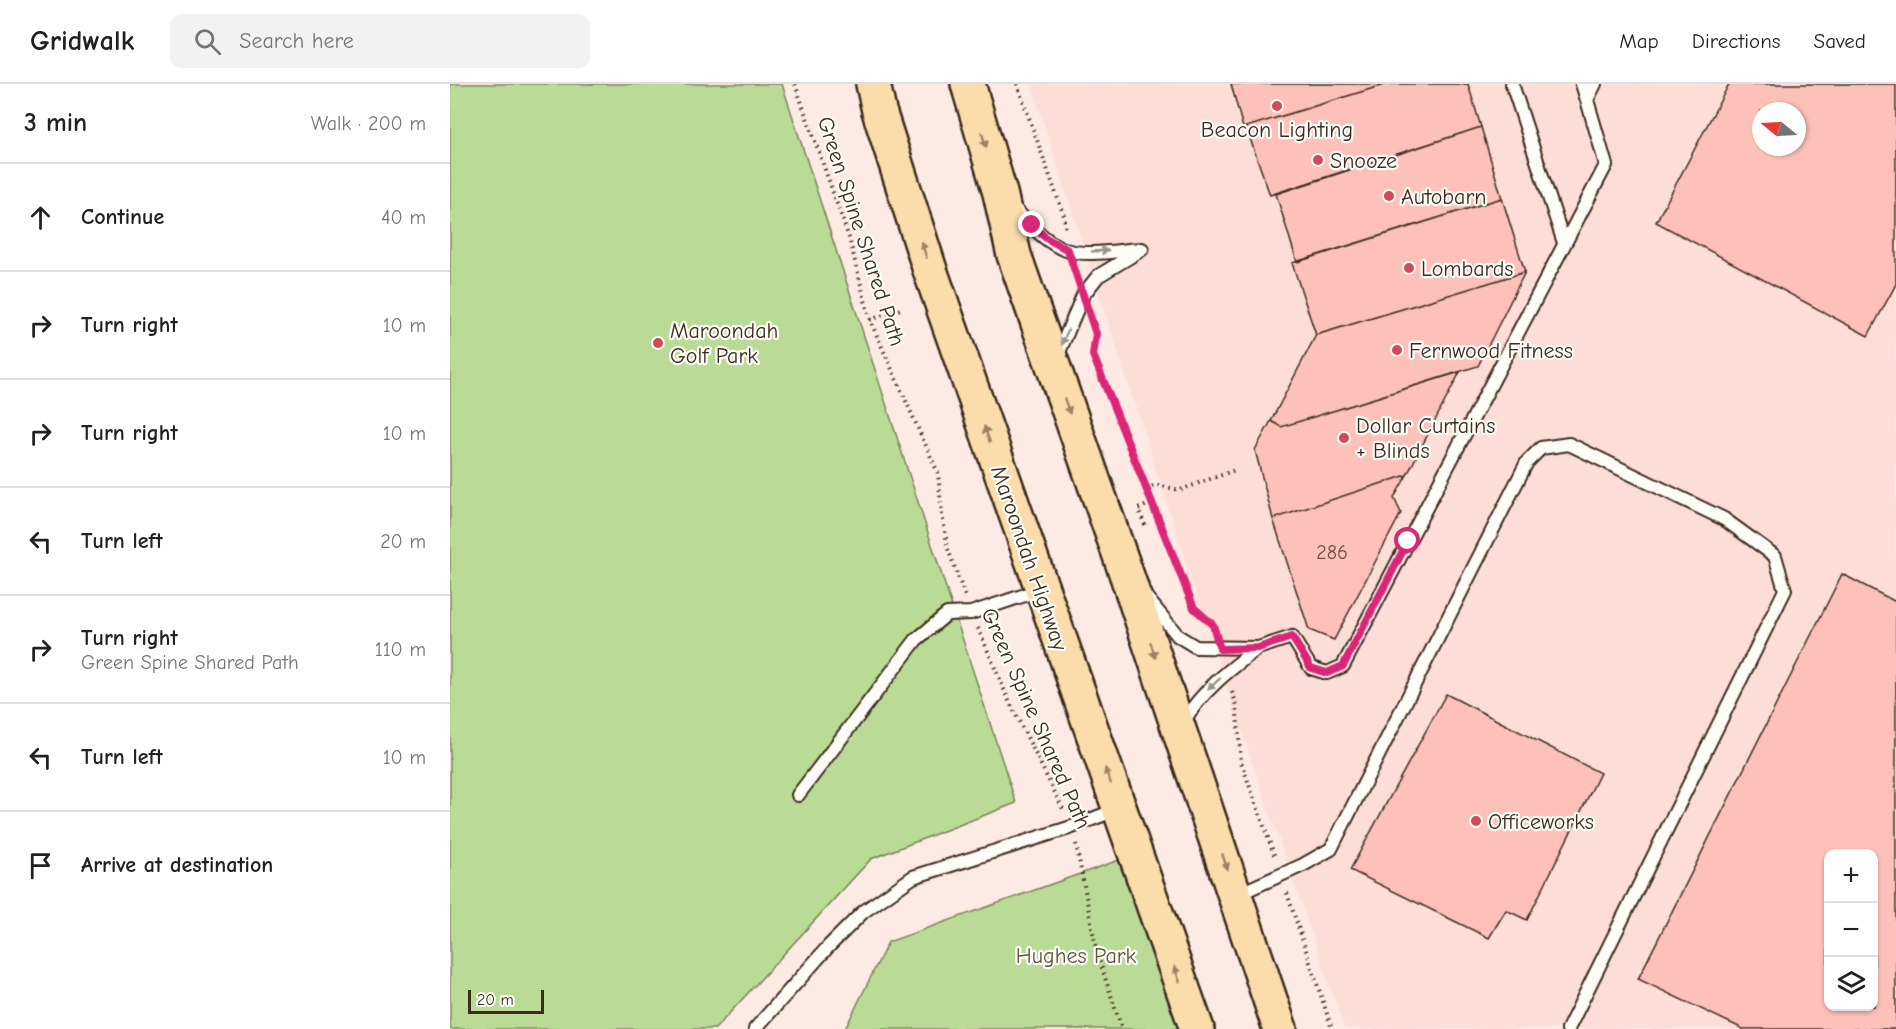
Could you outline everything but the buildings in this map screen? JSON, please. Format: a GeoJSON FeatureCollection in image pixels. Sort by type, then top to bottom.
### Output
{"type":"FeatureCollection","features":[{"type":"Feature","properties":{"kind":"highway","name":"Maroondah Highway"},"geometry":{"type":"LineString","coordinates":[[873,84],[879,111],[930,270],[1197,1029]]}},
{"type":"Feature","properties":{"kind":"highway"},"geometry":{"type":"LineString","coordinates":[[968,84],[1000,193],[1014,255],[1125,570],[1280,1029]]}},
{"type":"Feature","properties":{"kind":"lane"},"geometry":{"type":"LineString","coordinates":[[1512,84],[1564,243]]}},
{"type":"Feature","properties":{"kind":"lane"},"geometry":{"type":"LineString","coordinates":[[1125,570],[1178,636],[1196,648],[1258,648],[1292,637],[1311,668],[1327,673],[1343,666],[1606,165],[1582,84]]}},
{"type":"Feature","properties":{"kind":"lane"},"geometry":{"type":"LineString","coordinates":[[1587,100],[1596,84]]}},
{"type":"Feature","properties":{"kind":"lane"},"geometry":{"type":"LineString","coordinates":[[1000,193],[1046,238],[1068,250],[1083,252],[1142,249],[1098,276],[1083,295],[1053,368]]}},
{"type":"Feature","properties":{"kind":"lane"},"geometry":{"type":"LineString","coordinates":[[1236,895],[1303,865],[1331,849],[1527,462],[1541,448],[1569,444],[1724,519],[1775,556],[1785,590],[1568,1029]]}},
{"type":"Feature","properties":{"kind":"lane"},"geometry":{"type":"LineString","coordinates":[[798,795],[916,640],[947,614],[971,613],[1041,589]]}},
{"type":"Feature","properties":{"kind":"lane"},"geometry":{"type":"LineString","coordinates":[[1179,728],[1200,697],[1226,672],[1258,648]]}},
{"type":"Feature","properties":{"kind":"lane"},"geometry":{"type":"LineString","coordinates":[[755,1029],[828,947],[864,912],[913,877],[1072,827],[1119,809]]}},
{"type":"Feature","properties":{"kind":"path","name":"Green Spine Shared Path"},"geometry":{"type":"LineString","coordinates":[[795,84],[849,237],[870,320],[938,474],[948,549],[971,613],[1009,700],[1072,827],[1097,953],[1122,1029]]}},
{"type":"Feature","properties":{"kind":"path"},"geometry":{"type":"LineString","coordinates":[[1017,84],[1064,216],[1068,250]]}},
{"type":"Feature","properties":{"kind":"path"},"geometry":{"type":"LineString","coordinates":[[1083,295],[1096,334],[1093,355],[1194,608],[1213,625],[1220,649]]}},
{"type":"Feature","properties":{"kind":"path"},"geometry":{"type":"LineString","coordinates":[[870,320],[901,309]]}},
{"type":"Feature","properties":{"kind":"path"},"geometry":{"type":"LineString","coordinates":[[1146,488],[1157,485],[1180,490],[1235,470]]}},
{"type":"Feature","properties":{"kind":"path"},"geometry":{"type":"LineString","coordinates":[[1145,525],[1138,509],[1152,503]]}},
{"type":"Feature","properties":{"kind":"path"},"geometry":{"type":"LineString","coordinates":[[1226,672],[1236,702],[1241,762],[1332,1029]]}},
{"type":"Feature","properties":{"kind":"shaded area"},"geometry":{"type":"Polygon","coordinates":[[[1031,84],[1896,84],[1896,1029],[1345,1029],[1232,704],[1031,84]]]}},
{"type":"Feature","properties":{"kind":"green space","name":"Maroondah Golf Park"},"geometry":{"type":"Polygon","coordinates":[[[450,84],[782,84],[1016,803],[871,859],[715,1029],[450,1029],[450,84]]]}},
{"type":"Feature","properties":{"kind":"green space","name":"Hughes Park"},"geometry":{"type":"Polygon","coordinates":[[[1125,858],[1180,1029],[845,1029],[888,942],[1125,858]]]}},
{"type":"Feature","properties":{"kind":"place","name":"Beacon Lighting"},"geometry":{"type":"Point","coordinates":[1277,106]}},
{"type":"Feature","properties":{"kind":"place","name":"Snooze"},"geometry":{"type":"Point","coordinates":[1318,160]}},
{"type":"Feature","properties":{"kind":"place","name":"Autobarn"},"geometry":{"type":"Point","coordinates":[1389,196]}},
{"type":"Feature","properties":{"kind":"place","name":"Lombards"},"geometry":{"type":"Point","coordinates":[1409,268]}},
{"type":"Feature","properties":{"kind":"place","name":"Maroondah Golf Park"},"geometry":{"type":"Point","coordinates":[658,343]}},
{"type":"Feature","properties":{"kind":"place","name":"Fernwood Fitness"},"geometry":{"type":"Point","coordinates":[1397,350]}},
{"type":"Feature","properties":{"kind":"place","name":"Dollar Curtains + Blinds"},"geometry":{"type":"Point","coordinates":[1344,438]}},
{"type":"Feature","properties":{"kind":"place","name":"Officeworks"},"geometry":{"type":"Point","coordinates":[1476,821]}},
{"type":"Feature","properties":{"kind":"route"},"geometry":{"type":"LineString","coordinates":[[1032,225],[1046,238],[1068,250],[1096,334],[1093,355],[1194,608],[1213,625],[1220,649],[1258,648],[1292,637],[1311,668],[1327,673],[1343,666],[1408,541]]}}]}
